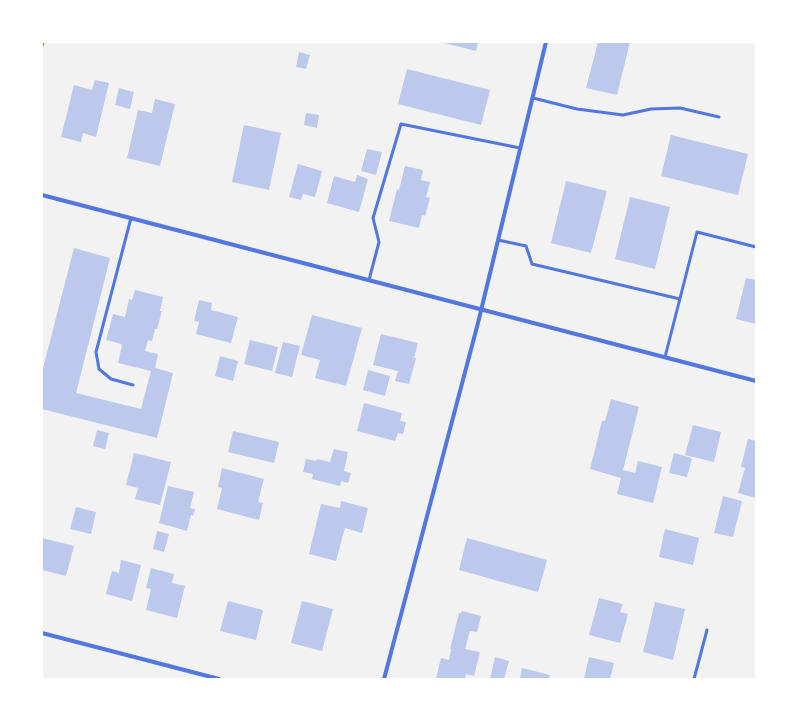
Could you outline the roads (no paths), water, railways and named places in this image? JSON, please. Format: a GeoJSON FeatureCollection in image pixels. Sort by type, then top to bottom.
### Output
{"type":"FeatureCollection","features":[{"type":"Feature","properties":{"kind":"street"},"geometry":{"type":"LineString","coordinates":[[384,679],[481,309],[546,42]]}},
{"type":"Feature","properties":{"kind":"street"},"geometry":{"type":"LineString","coordinates":[[42,195],[756,381]]}},
{"type":"Feature","properties":{"kind":"street"},"geometry":{"type":"LineString","coordinates":[[42,633],[219,679]]}},
{"type":"Feature","properties":{"kind":"lane"},"geometry":{"type":"LineString","coordinates":[[42,46],[43,42]]}},
{"type":"Feature","properties":{"kind":"lane"},"geometry":{"type":"LineString","coordinates":[[533,98],[577,109],[623,115],[651,109],[680,108],[719,117]]}},
{"type":"Feature","properties":{"kind":"lane"},"geometry":{"type":"LineString","coordinates":[[369,280],[379,242],[373,218],[402,124],[520,148]]}},
{"type":"Feature","properties":{"kind":"lane"},"geometry":{"type":"LineString","coordinates":[[131,218],[96,352],[99,369],[111,378],[133,385]]}},
{"type":"Feature","properties":{"kind":"lane"},"geometry":{"type":"LineString","coordinates":[[665,357],[697,232],[756,247]]}},
{"type":"Feature","properties":{"kind":"lane"},"geometry":{"type":"LineString","coordinates":[[498,240],[526,246],[532,264],[680,299]]}},
{"type":"Feature","properties":{"kind":"lane"},"geometry":{"type":"LineString","coordinates":[[694,679],[706,630]]}}]}
